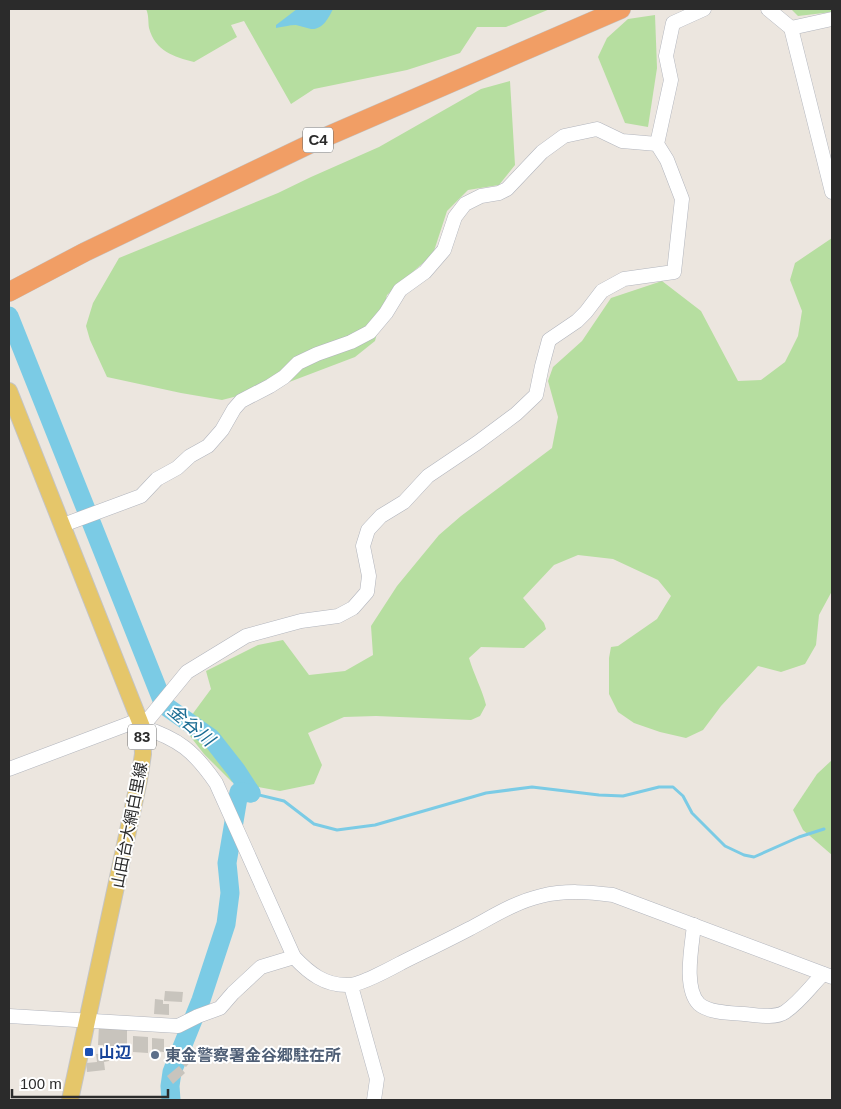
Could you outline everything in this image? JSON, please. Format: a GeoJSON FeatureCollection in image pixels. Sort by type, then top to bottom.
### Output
{"type":"FeatureCollection","features":[{"type":"Feature","properties":{"kind":"highway","name":"C4"},"geometry":{"type":"LineString","coordinates":[[15,289],[118,235],[314,142],[621,9]]}},
{"type":"Feature","properties":{"kind":"main road","name":"山田台大網白里線"},"geometry":{"type":"LineString","coordinates":[[9,391],[13,413],[62,525],[141,723],[143,754],[139,780],[70,1100]]}},
{"type":"Feature","properties":{"kind":"street"},"geometry":{"type":"LineString","coordinates":[[9,769],[141,723],[187,672],[246,636],[301,621],[338,616],[353,608],[367,592],[369,576],[363,546],[368,530],[381,516],[404,502],[428,476],[516,414],[536,395],[549,340],[577,322],[602,291],[624,278],[674,272],[682,199],[667,160],[658,144],[671,80],[666,56],[673,23],[704,9]]}},
{"type":"Feature","properties":{"kind":"street"},"geometry":{"type":"LineString","coordinates":[[768,9],[791,28],[832,192]]}},
{"type":"Feature","properties":{"kind":"street"},"geometry":{"type":"LineString","coordinates":[[791,28],[832,19]]}},
{"type":"Feature","properties":{"kind":"street"},"geometry":{"type":"LineString","coordinates":[[62,525],[141,496],[157,479],[177,468],[190,456],[208,446],[222,430],[241,401],[284,377],[298,364],[370,332],[386,313],[400,290],[426,272],[444,250],[455,217],[466,204],[481,196],[499,193],[507,189],[542,152],[564,136],[596,129],[622,141],[658,144]]}},
{"type":"Feature","properties":{"kind":"street"},"geometry":{"type":"LineString","coordinates":[[141,723],[180,742],[203,764],[216,783],[294,957],[307,971],[321,980],[351,986],[500,912],[540,896],[565,892],[613,895],[828,976]]}},
{"type":"Feature","properties":{"kind":"street"},"geometry":{"type":"LineString","coordinates":[[694,926],[688,972],[693,992],[699,1004],[717,1012],[769,1016],[784,1013],[810,987],[828,976]]}},
{"type":"Feature","properties":{"kind":"street"},"geometry":{"type":"LineString","coordinates":[[9,1016],[178,1026],[220,1008],[233,992],[261,967],[294,957]]}},
{"type":"Feature","properties":{"kind":"street"},"geometry":{"type":"LineString","coordinates":[[351,986],[376,1079],[374,1100]]}},
{"type":"Feature","properties":{"kind":"green space"},"geometry":{"type":"Polygon","coordinates":[[[146,9],[550,9],[506,27],[477,27],[460,53],[407,70],[314,89],[291,104],[244,21],[231,25],[237,37],[194,62],[179,58],[161,48],[152,36],[146,9]]]}},
{"type":"Feature","properties":{"kind":"green space"},"geometry":{"type":"Polygon","coordinates":[[[791,9],[832,9],[832,12],[798,16],[791,9]]]}},
{"type":"Feature","properties":{"kind":"green space"},"geometry":{"type":"Polygon","coordinates":[[[655,15],[657,68],[648,127],[625,123],[598,57],[607,38],[628,19],[655,15]]]}},
{"type":"Feature","properties":{"kind":"green space"},"geometry":{"type":"Polygon","coordinates":[[[510,81],[515,165],[499,185],[468,190],[447,211],[433,254],[387,295],[375,341],[355,357],[284,384],[222,400],[107,377],[90,340],[86,326],[93,303],[119,258],[278,193],[379,147],[481,89],[510,81]]]}},
{"type":"Feature","properties":{"kind":"green space"},"geometry":{"type":"Polygon","coordinates":[[[832,238],[832,591],[819,615],[816,645],[805,664],[781,672],[758,666],[721,706],[703,730],[686,738],[634,723],[618,712],[609,694],[609,658],[611,647],[618,646],[657,619],[671,596],[658,580],[613,559],[578,555],[554,565],[523,598],[544,623],[546,629],[524,648],[481,647],[469,658],[486,705],[480,716],[471,720],[376,716],[344,717],[308,733],[322,765],[314,784],[280,791],[232,782],[204,754],[183,727],[211,689],[206,671],[258,645],[283,640],[309,675],[345,671],[373,655],[371,626],[397,586],[439,535],[461,516],[552,448],[558,417],[548,381],[553,367],[582,341],[611,298],[662,281],[701,311],[738,381],[761,380],[785,362],[798,336],[802,311],[790,280],[795,263],[832,238]]]}},
{"type":"Feature","properties":{"kind":"green space"},"geometry":{"type":"Polygon","coordinates":[[[832,760],[832,855],[803,830],[793,810],[817,774],[832,760]]]}},
{"type":"Feature","properties":{"kind":"water"},"geometry":{"type":"Polygon","coordinates":[[[297,9],[333,9],[325,22],[315,29],[296,25],[276,28],[276,25],[297,9]]]}},
{"type":"Feature","properties":{"kind":"building"},"geometry":{"type":"Polygon","coordinates":[[[165,991],[183,992],[182,1002],[164,1001],[165,991]]]}},
{"type":"Feature","properties":{"kind":"building"},"geometry":{"type":"Polygon","coordinates":[[[155,999],[163,1000],[163,1004],[169,1004],[169,1015],[154,1014],[155,999]]]}},
{"type":"Feature","properties":{"kind":"building"},"geometry":{"type":"Polygon","coordinates":[[[99,1025],[127,1026],[127,1046],[122,1046],[122,1052],[103,1052],[103,1045],[98,1045],[99,1025]]]}},
{"type":"Feature","properties":{"kind":"building"},"geometry":{"type":"Polygon","coordinates":[[[133,1036],[148,1037],[148,1053],[133,1052],[133,1036]]]}},
{"type":"Feature","properties":{"kind":"building"},"geometry":{"type":"Polygon","coordinates":[[[152,1038],[164,1039],[164,1052],[152,1051],[152,1038]]]}},
{"type":"Feature","properties":{"kind":"building"},"geometry":{"type":"Polygon","coordinates":[[[108,1053],[109,1061],[104,1062],[105,1070],[87,1072],[86,1063],[97,1062],[96,1054],[108,1053]]]}},
{"type":"Feature","properties":{"kind":"building"},"geometry":{"type":"Polygon","coordinates":[[[184,1054],[192,1060],[186,1067],[178,1061],[184,1054]]]}},
{"type":"Feature","properties":{"kind":"building"},"geometry":{"type":"Polygon","coordinates":[[[179,1066],[185,1073],[173,1084],[167,1076],[179,1066]]]}},
{"type":"Feature","properties":{"kind":"waterway","name":"金谷川"},"geometry":{"type":"LineString","coordinates":[[9,316],[164,705],[211,738],[251,793]]}},
{"type":"Feature","properties":{"kind":"waterway"},"geometry":{"type":"LineString","coordinates":[[251,793],[284,801],[314,824],[337,830],[375,825],[486,793],[532,787],[623,796],[659,787],[673,787],[683,796],[692,813],[725,846],[744,855],[754,857],[799,837],[824,829]]}},
{"type":"Feature","properties":{"kind":"waterway","name":"金谷川"},"geometry":{"type":"LineString","coordinates":[[171,1100],[172,1072],[201,1000],[226,924],[230,893],[227,863],[239,792],[251,793]]}},
{"type":"Feature","properties":{"kind":"place","name":"山辺"},"geometry":{"type":"Point","coordinates":[89,1052]}},
{"type":"Feature","properties":{"kind":"place","name":"東金警察署金谷郷駐在所"},"geometry":{"type":"Point","coordinates":[155,1055]}}]}
